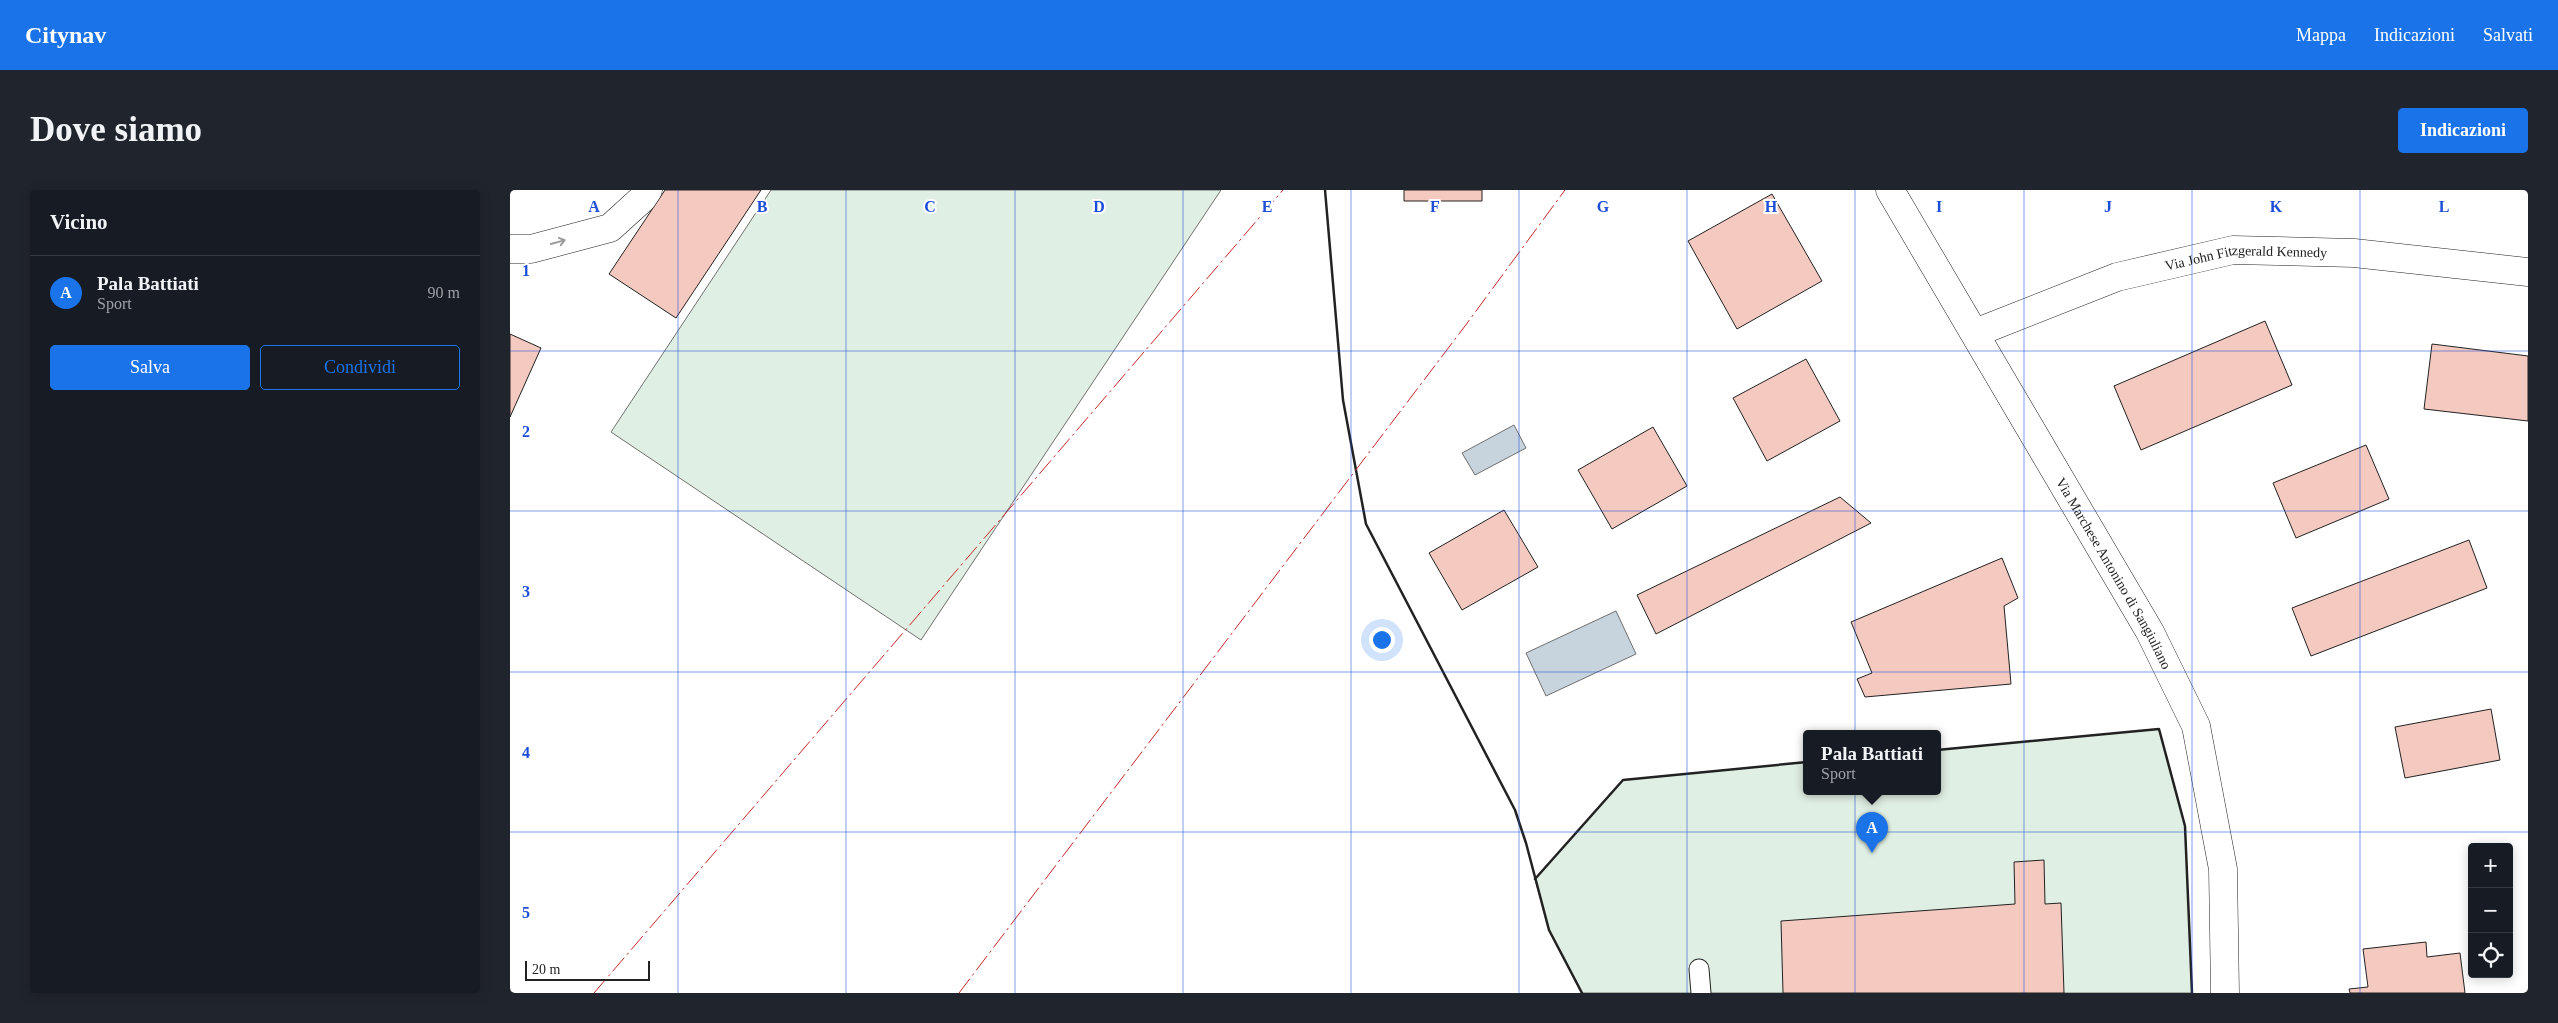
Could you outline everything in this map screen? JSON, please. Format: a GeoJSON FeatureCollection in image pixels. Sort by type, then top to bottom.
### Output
{"type":"FeatureCollection","features":[{"type":"Feature","properties":{"kind":"main road"},"geometry":{"type":"LineString","coordinates":[[510,249],[531,249],[610,228],[642,199],[648,190]]}},
{"type":"Feature","properties":{"kind":"main road","name":"Via Marchese Antonino di Sangiuliano"},"geometry":{"type":"LineString","coordinates":[[1890,190],[1976,333],[2150,632],[2196,726],[2223,869],[2225,993]]}},
{"type":"Feature","properties":{"kind":"main road","name":"Via John Fitzgerald Kennedy"},"geometry":{"type":"LineString","coordinates":[[1976,333],[2117,277],[2233,250],[2354,253],[2528,272]]}},
{"type":"Feature","properties":{"kind":"lane"},"geometry":{"type":"LineString","coordinates":[[1699,969],[1701,993]]}},
{"type":"Feature","properties":{"kind":"green space"},"geometry":{"type":"Polygon","coordinates":[[[771,190],[1221,190],[921,640],[611,432],[771,190]]]}},
{"type":"Feature","properties":{"kind":"green space"},"geometry":{"type":"Polygon","coordinates":[[[2159,729],[2185,826],[2192,993],[1582,993],[1549,930],[1535,879],[1623,780],[1803,762],[1803,795],[1941,795],[1941,750],[2159,729]]]}},
{"type":"Feature","properties":{"kind":"shaded area"},"geometry":{"type":"Polygon","coordinates":[[[1514,425],[1526,448],[1475,475],[1462,453],[1514,425]]]}},
{"type":"Feature","properties":{"kind":"shaded area"},"geometry":{"type":"Polygon","coordinates":[[[1616,611],[1636,654],[1546,696],[1526,653],[1616,611]]]}},
{"type":"Feature","properties":{"kind":"building"},"geometry":{"type":"Polygon","coordinates":[[[665,190],[761,190],[676,318],[609,274],[665,190]]]}},
{"type":"Feature","properties":{"kind":"building"},"geometry":{"type":"Polygon","coordinates":[[[1404,190],[1482,190],[1482,201],[1404,201],[1404,190]]]}},
{"type":"Feature","properties":{"kind":"building"},"geometry":{"type":"Polygon","coordinates":[[[1772,194],[1822,281],[1737,329],[1688,241],[1772,194]]]}},
{"type":"Feature","properties":{"kind":"building"},"geometry":{"type":"Polygon","coordinates":[[[2265,321],[2292,385],[2141,450],[2114,386],[2265,321]]]}},
{"type":"Feature","properties":{"kind":"building"},"geometry":{"type":"Polygon","coordinates":[[[510,334],[541,348],[510,417],[510,334]]]}},
{"type":"Feature","properties":{"kind":"building"},"geometry":{"type":"Polygon","coordinates":[[[2432,344],[2528,356],[2528,421],[2424,409],[2432,344]]]}},
{"type":"Feature","properties":{"kind":"building"},"geometry":{"type":"Polygon","coordinates":[[[1806,359],[1840,421],[1767,461],[1733,398],[1806,359]]]}},
{"type":"Feature","properties":{"kind":"building"},"geometry":{"type":"Polygon","coordinates":[[[1653,427],[1687,486],[1612,529],[1578,470],[1653,427]]]}},
{"type":"Feature","properties":{"kind":"building"},"geometry":{"type":"Polygon","coordinates":[[[2366,445],[2389,499],[2296,538],[2273,483],[2366,445]]]}},
{"type":"Feature","properties":{"kind":"building"},"geometry":{"type":"Polygon","coordinates":[[[1840,497],[1871,523],[1656,634],[1637,595],[1840,497]]]}},
{"type":"Feature","properties":{"kind":"building"},"geometry":{"type":"Polygon","coordinates":[[[1504,510],[1538,567],[1462,610],[1429,553],[1504,510]]]}},
{"type":"Feature","properties":{"kind":"building"},"geometry":{"type":"Polygon","coordinates":[[[2469,540],[2487,588],[2311,656],[2292,608],[2469,540]]]}},
{"type":"Feature","properties":{"kind":"building"},"geometry":{"type":"Polygon","coordinates":[[[2002,558],[2018,598],[2004,606],[2011,684],[1865,697],[1857,679],[1872,673],[1851,622],[2002,558]]]}},
{"type":"Feature","properties":{"kind":"building"},"geometry":{"type":"Polygon","coordinates":[[[2491,709],[2500,760],[2405,778],[2395,727],[2491,709]]]}},
{"type":"Feature","properties":{"kind":"building"},"geometry":{"type":"Polygon","coordinates":[[[2044,860],[2045,904],[2061,903],[2064,993],[1783,993],[1781,921],[2015,904],[2014,862],[2044,860]]]}},
{"type":"Feature","properties":{"kind":"building"},"geometry":{"type":"Polygon","coordinates":[[[2426,942],[2427,957],[2460,953],[2465,993],[2350,993],[2349,989],[2368,987],[2363,949],[2426,942]]]}},
{"type":"Feature","properties":{"kind":"wall"},"geometry":{"type":"LineString","coordinates":[[1325,190],[1343,400],[1366,524],[1515,810],[1526,843],[1549,930],[1582,993]]}},
{"type":"Feature","properties":{"kind":"wall"},"geometry":{"type":"LineString","coordinates":[[1941,750],[2159,729],[2185,826],[2192,993]]}},
{"type":"Feature","properties":{"kind":"wall"},"geometry":{"type":"LineString","coordinates":[[1535,879],[1623,780],[1803,762]]}},
{"type":"Feature","properties":{"kind":"power"},"geometry":{"type":"LineString","coordinates":[[594,993],[1283,190]]}},
{"type":"Feature","properties":{"kind":"power"},"geometry":{"type":"LineString","coordinates":[[959,993],[1465,326],[1565,190]]}},
{"type":"Feature","properties":{"kind":"place","name":"Pala Battiati"},"geometry":{"type":"Point","coordinates":[1872,853]}}]}
